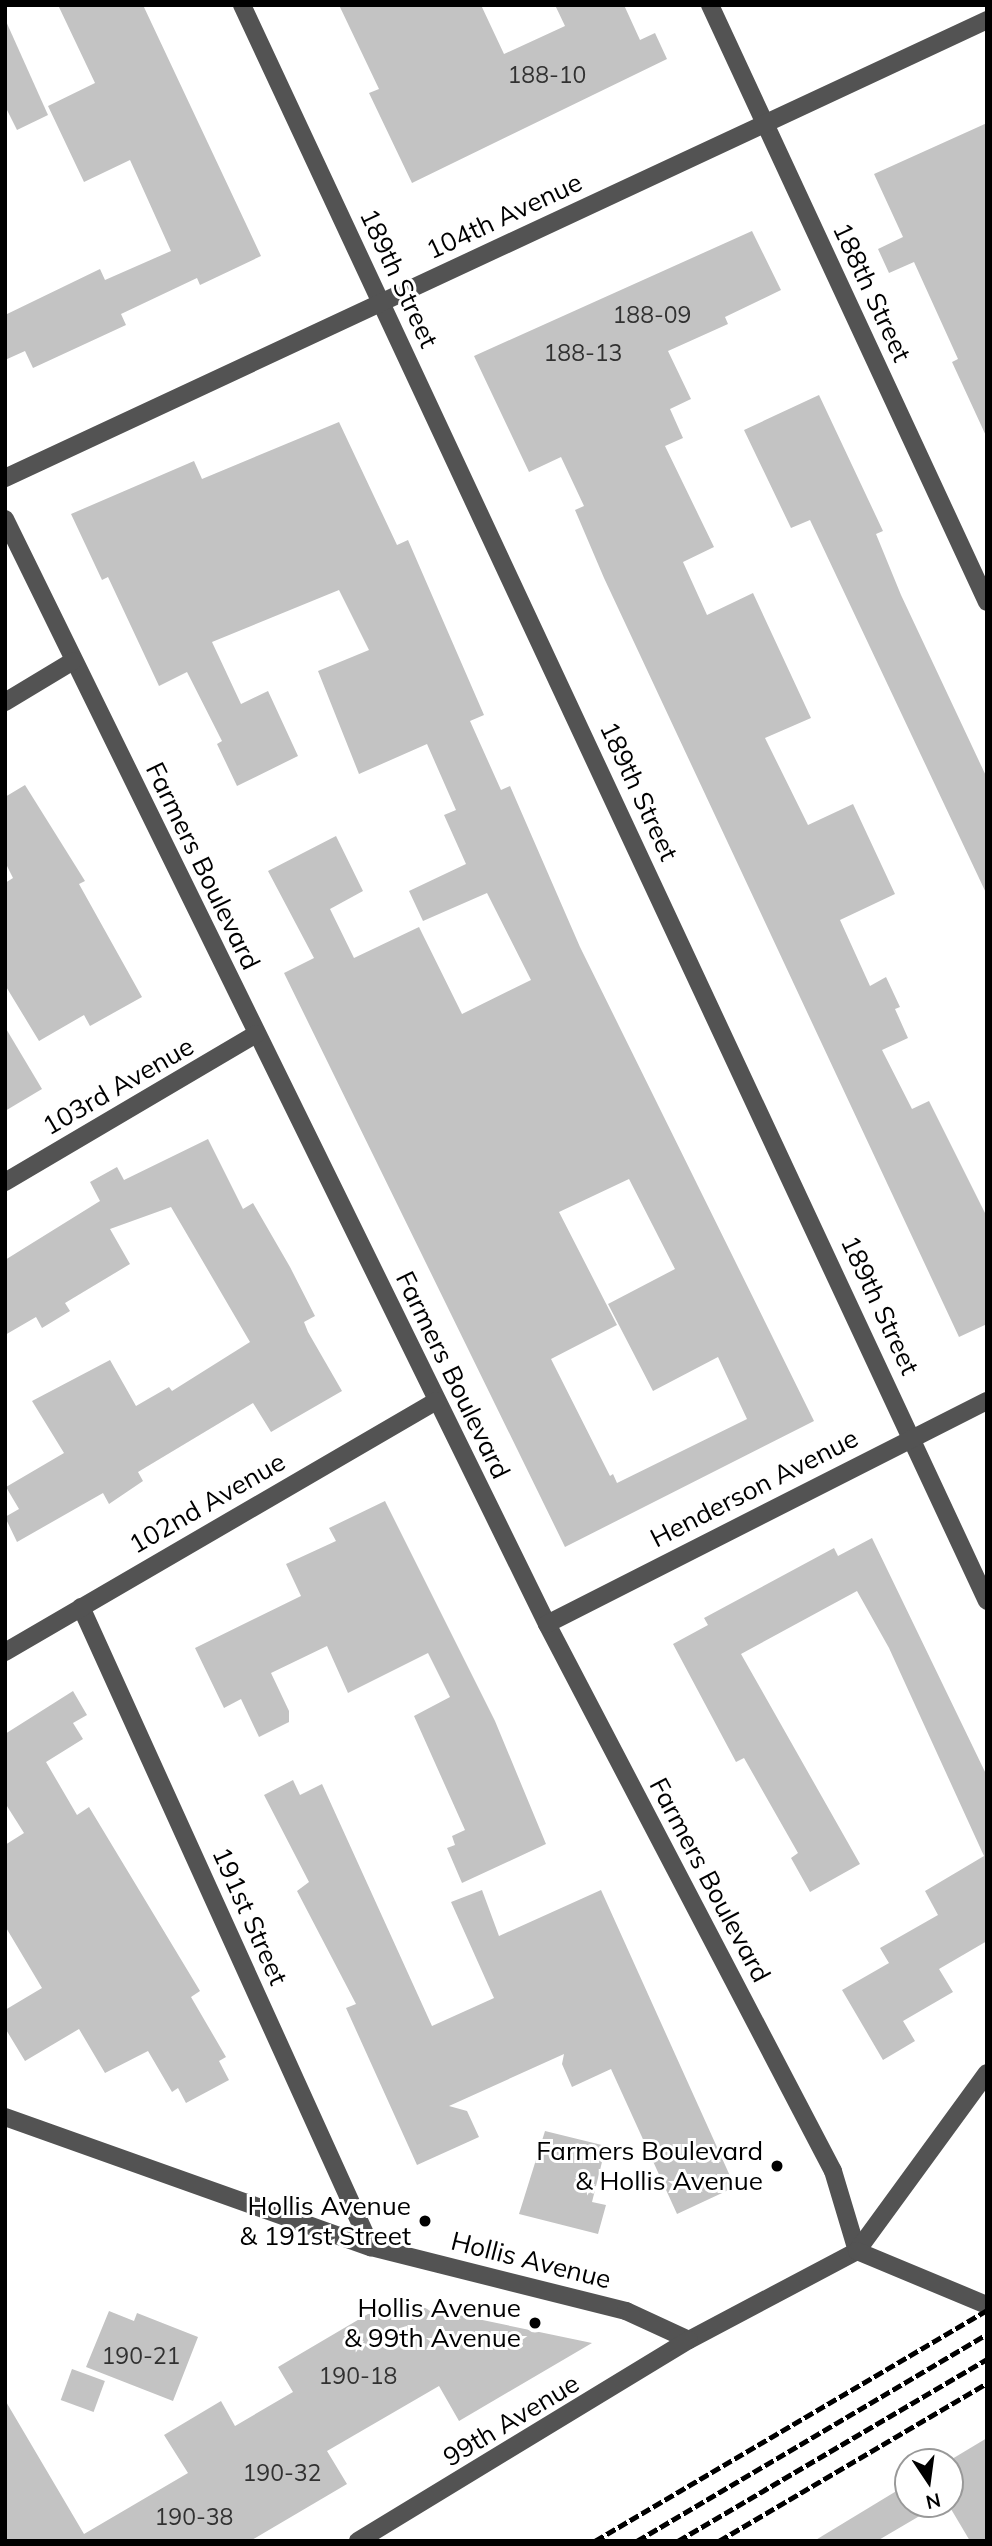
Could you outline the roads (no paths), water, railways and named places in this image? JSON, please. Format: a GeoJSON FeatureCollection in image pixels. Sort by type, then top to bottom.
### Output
{"type":"FeatureCollection","features":[{"type":"Feature","properties":{"kind":"street","name":"189th Street"},"geometry":{"type":"LineString","coordinates":[[242,5],[913,1436],[987,1601]]}},
{"type":"Feature","properties":{"kind":"street","name":"188th Street"},"geometry":{"type":"LineString","coordinates":[[710,5],[987,602]]}},
{"type":"Feature","properties":{"kind":"street","name":"104th Avenue"},"geometry":{"type":"LineString","coordinates":[[5,478],[987,20]]}},
{"type":"Feature","properties":{"kind":"street","name":"Farmers Boulevard"},"geometry":{"type":"LineString","coordinates":[[5,519],[547,1624],[833,2171],[857,2251]]}},
{"type":"Feature","properties":{"kind":"street"},"geometry":{"type":"LineString","coordinates":[[5,702],[73,661]]}},
{"type":"Feature","properties":{"kind":"street","name":"103rd Avenue"},"geometry":{"type":"LineString","coordinates":[[5,1182],[256,1034]]}},
{"type":"Feature","properties":{"kind":"street","name":"102nd Avenue"},"geometry":{"type":"LineString","coordinates":[[5,1652],[436,1401]]}},
{"type":"Feature","properties":{"kind":"street","name":"Henderson Avenue"},"geometry":{"type":"LineString","coordinates":[[547,1624],[913,1436],[987,1401]]}},
{"type":"Feature","properties":{"kind":"street","name":"191st Street"},"geometry":{"type":"LineString","coordinates":[[81,1607],[371,2247]]}},
{"type":"Feature","properties":{"kind":"street"},"geometry":{"type":"LineString","coordinates":[[689,2340],[857,2251],[987,2074]]}},
{"type":"Feature","properties":{"kind":"street","name":"Hollis Avenue"},"geometry":{"type":"LineString","coordinates":[[5,2117],[371,2247],[626,2311],[689,2340]]}},
{"type":"Feature","properties":{"kind":"street"},"geometry":{"type":"LineString","coordinates":[[857,2251],[987,2305]]}},
{"type":"Feature","properties":{"kind":"street","name":"99th Avenue"},"geometry":{"type":"LineString","coordinates":[[358,2541],[689,2340]]}},
{"type":"Feature","properties":{"kind":"railway"},"geometry":{"type":"LineString","coordinates":[[595,2541],[987,2310]]}},
{"type":"Feature","properties":{"kind":"railway"},"geometry":{"type":"LineString","coordinates":[[637,2541],[987,2334]]}},
{"type":"Feature","properties":{"kind":"railway"},"geometry":{"type":"LineString","coordinates":[[678,2541],[987,2359]]}},
{"type":"Feature","properties":{"kind":"railway"},"geometry":{"type":"LineString","coordinates":[[719,2541],[987,2383]]}},
{"type":"Feature","properties":{"kind":"place","name":"Farmers Boulevard & Hollis Avenue"},"geometry":{"type":"Point","coordinates":[777,2166]}},
{"type":"Feature","properties":{"kind":"place","name":"Hollis Avenue & 191st Street"},"geometry":{"type":"Point","coordinates":[425,2221]}},
{"type":"Feature","properties":{"kind":"place","name":"Hollis Avenue & 99th Avenue"},"geometry":{"type":"Point","coordinates":[535,2323]}}]}
